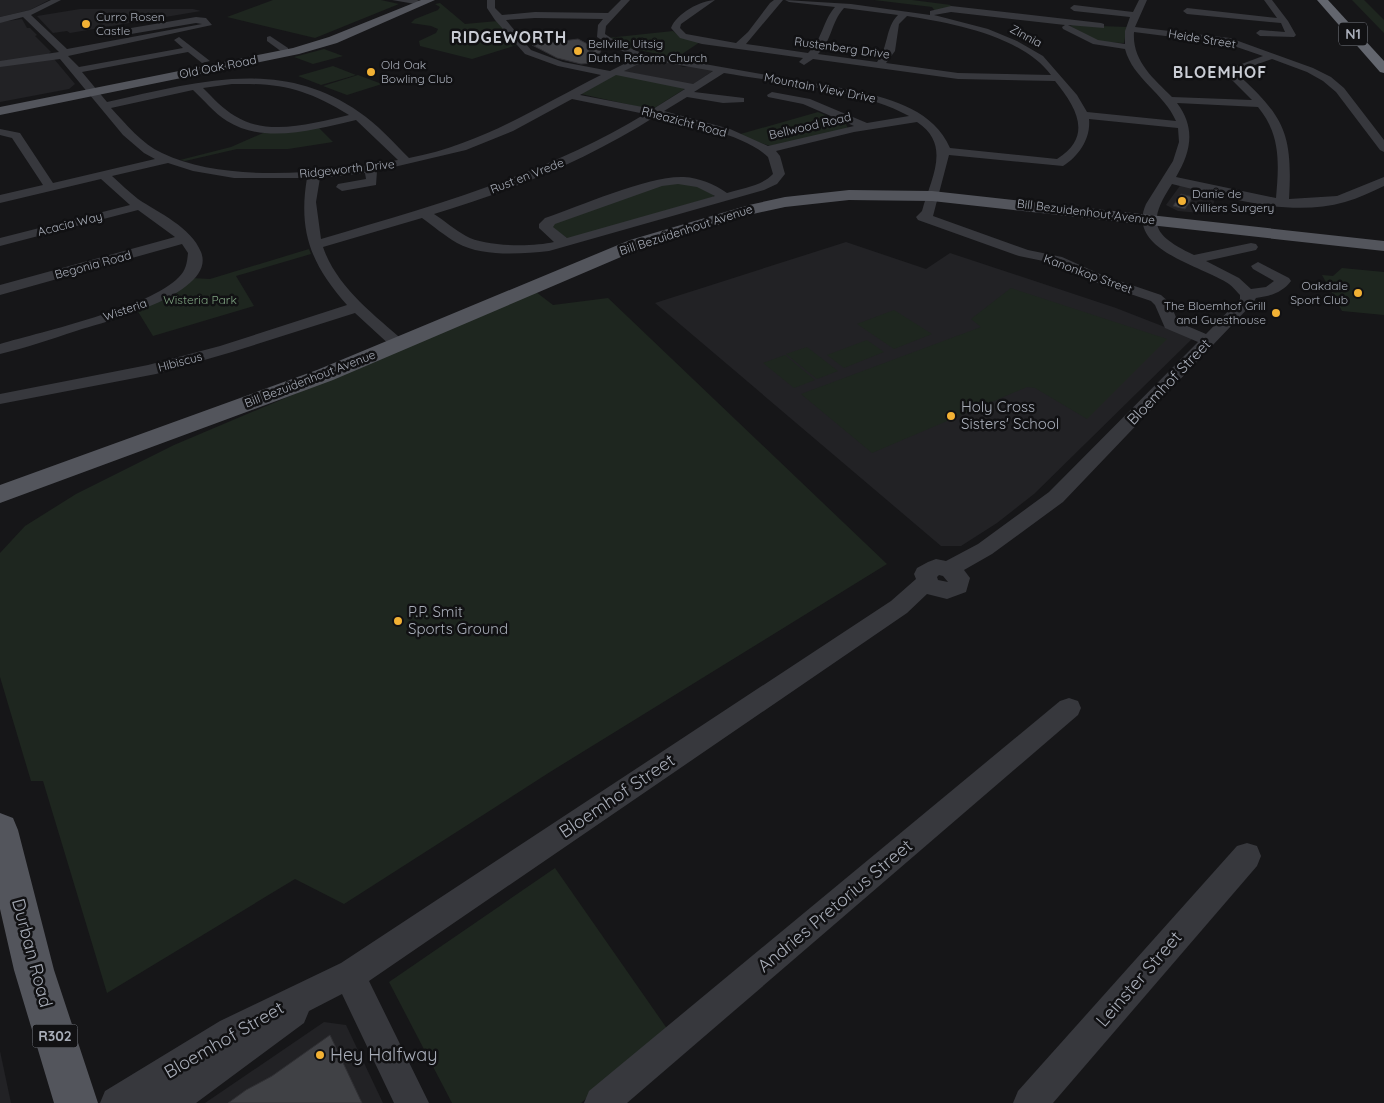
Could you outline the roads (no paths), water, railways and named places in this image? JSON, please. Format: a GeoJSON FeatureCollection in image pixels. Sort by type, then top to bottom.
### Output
{"type":"FeatureCollection","features":[{"type":"Feature","properties":{"kind":"highway","name":"N1"},"geometry":{"type":"LineString","coordinates":[[1322,0],[1384,69]]}},
{"type":"Feature","properties":{"kind":"main road","name":"Old Oak Road"},"geometry":{"type":"LineString","coordinates":[[0,111],[285,50],[332,35],[419,1]]}},
{"type":"Feature","properties":{"kind":"main road","name":"Old Oak Road"},"geometry":{"type":"LineString","coordinates":[[0,106],[302,49],[333,40],[419,1]]}},
{"type":"Feature","properties":{"kind":"main road","name":"Bill Bezuidenhout Avenue"},"geometry":{"type":"LineString","coordinates":[[0,494],[280,392],[612,243],[739,204],[822,189],[873,187],[1384,238]]}},
{"type":"Feature","properties":{"kind":"main road","name":"Bill Bezuidenhout Avenue"},"geometry":{"type":"LineString","coordinates":[[1149,216],[1384,246]]}},
{"type":"Feature","properties":{"kind":"main road","name":"Bill Bezuidenhout Avenue"},"geometry":{"type":"LineString","coordinates":[[0,478],[291,374],[394,340]]}},
{"type":"Feature","properties":{"kind":"main road","name":"Durban Road"},"geometry":{"type":"LineString","coordinates":[[0,830],[34,970],[76,1103]]}},
{"type":"Feature","properties":{"kind":"street"},"geometry":{"type":"LineString","coordinates":[[0,20],[26,15],[57,0]]}},
{"type":"Feature","properties":{"kind":"street"},"geometry":{"type":"LineString","coordinates":[[396,0],[419,1]]}},
{"type":"Feature","properties":{"kind":"street"},"geometry":{"type":"LineString","coordinates":[[490,0],[491,8],[498,18],[524,49],[531,53],[561,64],[613,73],[723,100],[740,100]]}},
{"type":"Feature","properties":{"kind":"street"},"geometry":{"type":"LineString","coordinates":[[498,18],[556,11],[608,16],[626,0]]}},
{"type":"Feature","properties":{"kind":"street","name":"Rustenberg Drive"},"geometry":{"type":"LineString","coordinates":[[711,0],[676,23],[676,30],[683,36],[696,40],[958,76],[1058,78]]}},
{"type":"Feature","properties":{"kind":"street"},"geometry":{"type":"LineString","coordinates":[[738,46],[753,34],[768,8],[780,0]]}},
{"type":"Feature","properties":{"kind":"street","name":"Zinnia"},"geometry":{"type":"LineString","coordinates":[[789,0],[926,16],[974,28],[1010,41],[1044,61],[1079,104],[1084,115]]}},
{"type":"Feature","properties":{"kind":"street"},"geometry":{"type":"LineString","coordinates":[[951,8],[959,0]]}},
{"type":"Feature","properties":{"kind":"street"},"geometry":{"type":"LineString","coordinates":[[1075,8],[1080,0]]}},
{"type":"Feature","properties":{"kind":"street"},"geometry":{"type":"LineString","coordinates":[[1143,0],[1130,29],[1129,46],[1139,68],[1177,108],[1183,125],[1184,148],[1149,216],[1154,235],[1160,242],[1239,284],[1248,294],[1270,291],[1284,281],[1258,266]]}},
{"type":"Feature","properties":{"kind":"street"},"geometry":{"type":"LineString","coordinates":[[1189,0],[1185,23],[1284,21]]}},
{"type":"Feature","properties":{"kind":"street"},"geometry":{"type":"LineString","coordinates":[[1260,33],[1290,35],[1291,32],[1268,0]]}},
{"type":"Feature","properties":{"kind":"street"},"geometry":{"type":"LineString","coordinates":[[782,79],[822,45],[831,17],[841,6]]}},
{"type":"Feature","properties":{"kind":"street"},"geometry":{"type":"LineString","coordinates":[[1066,7],[1136,15]]}},
{"type":"Feature","properties":{"kind":"street"},"geometry":{"type":"LineString","coordinates":[[926,16],[951,8],[1101,26]]}},
{"type":"Feature","properties":{"kind":"street"},"geometry":{"type":"LineString","coordinates":[[880,65],[890,51],[895,23],[904,14]]}},
{"type":"Feature","properties":{"kind":"street","name":"Ridgeworth Drive"},"geometry":{"type":"LineString","coordinates":[[26,15],[77,70],[105,106],[138,142],[167,160],[233,173],[314,174],[407,162],[452,151],[490,137],[644,55]]}},
{"type":"Feature","properties":{"kind":"street","name":"Mountain View Drive"},"geometry":{"type":"LineString","coordinates":[[608,16],[600,28],[602,37],[613,45],[644,55],[782,79],[874,98],[919,118],[938,134],[945,151]]}},
{"type":"Feature","properties":{"kind":"street"},"geometry":{"type":"LineString","coordinates":[[0,64],[202,28],[208,24],[198,20],[131,31]]}},
{"type":"Feature","properties":{"kind":"street"},"geometry":{"type":"LineString","coordinates":[[1069,22],[1067,29],[1094,41],[1129,46]]}},
{"type":"Feature","properties":{"kind":"street","name":"Heide Street"},"geometry":{"type":"LineString","coordinates":[[1130,29],[1185,23],[1230,42],[1310,70],[1327,79],[1340,90],[1384,148]]}},
{"type":"Feature","properties":{"kind":"street"},"geometry":{"type":"LineString","coordinates":[[172,33],[205,61]]}},
{"type":"Feature","properties":{"kind":"street"},"geometry":{"type":"LineString","coordinates":[[270,39],[285,50]]}},
{"type":"Feature","properties":{"kind":"street"},"geometry":{"type":"LineString","coordinates":[[992,45],[1010,41]]}},
{"type":"Feature","properties":{"kind":"street"},"geometry":{"type":"LineString","coordinates":[[77,70],[190,49]]}},
{"type":"Feature","properties":{"kind":"street"},"geometry":{"type":"LineString","coordinates":[[1016,55],[1035,54]]}},
{"type":"Feature","properties":{"kind":"street"},"geometry":{"type":"LineString","coordinates":[[1273,56],[1228,71],[1244,84],[1276,126],[1284,150],[1282,203]]}},
{"type":"Feature","properties":{"kind":"street"},"geometry":{"type":"LineString","coordinates":[[1294,63],[1312,62],[1326,67],[1310,70]]}},
{"type":"Feature","properties":{"kind":"street","name":"Rust en Vrede"},"geometry":{"type":"LineString","coordinates":[[314,244],[423,212],[498,188],[549,169],[601,143],[723,69]]}},
{"type":"Feature","properties":{"kind":"street"},"geometry":{"type":"LineString","coordinates":[[105,106],[238,79],[275,80],[320,94],[358,116],[407,162]]}},
{"type":"Feature","properties":{"kind":"street"},"geometry":{"type":"LineString","coordinates":[[196,87],[232,119],[250,126],[297,128],[358,116]]}},
{"type":"Feature","properties":{"kind":"street"},"geometry":{"type":"LineString","coordinates":[[772,95],[806,102],[866,127]]}},
{"type":"Feature","properties":{"kind":"street","name":"Rheazicht Road"},"geometry":{"type":"LineString","coordinates":[[570,96],[651,112],[715,129],[766,150]]}},
{"type":"Feature","properties":{"kind":"street"},"geometry":{"type":"LineString","coordinates":[[1170,100],[1260,104]]}},
{"type":"Feature","properties":{"kind":"street"},"geometry":{"type":"LineString","coordinates":[[933,193],[945,151],[1059,163],[1073,150],[1082,136],[1084,115],[1183,125]]}},
{"type":"Feature","properties":{"kind":"street","name":"Bellwood Road"},"geometry":{"type":"LineString","coordinates":[[766,150],[866,127],[919,118]]}},
{"type":"Feature","properties":{"kind":"street"},"geometry":{"type":"LineString","coordinates":[[0,132],[16,136],[50,187]]}},
{"type":"Feature","properties":{"kind":"street"},"geometry":{"type":"LineString","coordinates":[[423,212],[462,240],[479,246],[529,249],[564,243],[765,186],[776,179],[779,169],[774,156],[766,150]]}},
{"type":"Feature","properties":{"kind":"street"},"geometry":{"type":"LineString","coordinates":[[0,199],[167,160]]}},
{"type":"Feature","properties":{"kind":"street"},"geometry":{"type":"LineString","coordinates":[[342,188],[372,182],[370,168]]}},
{"type":"Feature","properties":{"kind":"street"},"geometry":{"type":"LineString","coordinates":[[314,174],[308,196],[310,228],[314,244],[332,276],[356,307],[394,340]]}},
{"type":"Feature","properties":{"kind":"street","name":"Wisteria"},"geometry":{"type":"LineString","coordinates":[[0,349],[130,310],[166,294],[184,280],[196,263],[195,253],[185,239],[165,221],[140,206],[103,175]]}},
{"type":"Feature","properties":{"kind":"street"},"geometry":{"type":"LineString","coordinates":[[1167,179],[1282,203],[1334,201],[1384,181]]}},
{"type":"Feature","properties":{"kind":"street"},"geometry":{"type":"LineString","coordinates":[[564,243],[546,228],[546,224],[659,183],[675,180],[695,181],[705,184],[725,197]]}},
{"type":"Feature","properties":{"kind":"street","name":"Kanonkop Street"},"geometry":{"type":"LineString","coordinates":[[933,193],[928,213],[923,217],[1068,266],[1074,274],[1097,278],[1156,298],[1162,303],[1171,325],[1209,340]]}},
{"type":"Feature","properties":{"kind":"street","name":"Acacia Way"},"geometry":{"type":"LineString","coordinates":[[0,242],[140,206]]}},
{"type":"Feature","properties":{"kind":"street","name":"Begonia Road"},"geometry":{"type":"LineString","coordinates":[[0,290],[185,239]]}},
{"type":"Feature","properties":{"kind":"street"},"geometry":{"type":"LineString","coordinates":[[1192,260],[1250,247]]}},
{"type":"Feature","properties":{"kind":"street","name":"Bloemhof Street"},"geometry":{"type":"LineString","coordinates":[[166,1103],[341,979],[932,586],[948,591],[956,588],[959,584],[954,573],[1056,497],[1246,303],[1248,294]]}},
{"type":"Feature","properties":{"kind":"street","name":"Hibiscus"},"geometry":{"type":"LineString","coordinates":[[0,399],[150,370],[226,349],[356,307]]}},
{"type":"Feature","properties":{"kind":"street","name":"Andries Pretorius Street"},"geometry":{"type":"LineString","coordinates":[[601,1103],[1069,708]]}},
{"type":"Feature","properties":{"kind":"street","name":"Leinster Street"},"geometry":{"type":"LineString","coordinates":[[1030,1103],[1247,856]]}},
{"type":"Feature","properties":{"kind":"street"},"geometry":{"type":"LineString","coordinates":[[341,979],[412,1103]]}},
{"type":"Feature","properties":{"kind":"street","name":"Bloemhof Street"},"geometry":{"type":"LineString","coordinates":[[117,1103],[232,1033],[341,979]]}},
{"type":"Feature","properties":{"kind":"place","name":"Curro Rosen Castle"},"geometry":{"type":"Point","coordinates":[86,24]}},
{"type":"Feature","properties":{"kind":"place","name":"Bellville Uitsig Dutch Reform Church"},"geometry":{"type":"Point","coordinates":[578,51]}},
{"type":"Feature","properties":{"kind":"place","name":"Old Oak Bowling Club"},"geometry":{"type":"Point","coordinates":[371,72]}},
{"type":"Feature","properties":{"kind":"place","name":"Danie de Villiers Surgery"},"geometry":{"type":"Point","coordinates":[1182,201]}},
{"type":"Feature","properties":{"kind":"place","name":"Oakdale Sport Club"},"geometry":{"type":"Point","coordinates":[1358,293]}},
{"type":"Feature","properties":{"kind":"place","name":"The Bloemhof Grill and Guesthouse"},"geometry":{"type":"Point","coordinates":[1276,313]}},
{"type":"Feature","properties":{"kind":"place","name":"Holy Cross Sisters' School"},"geometry":{"type":"Point","coordinates":[951,416]}},
{"type":"Feature","properties":{"kind":"place","name":"P.P. Smit Sports Ground"},"geometry":{"type":"Point","coordinates":[398,621]}},
{"type":"Feature","properties":{"kind":"place","name":"Hey Halfway"},"geometry":{"type":"Point","coordinates":[320,1055]}},
{"type":"Feature","properties":{"kind":"district","name":"RIDGEWORTH"},"geometry":{"type":"Point","coordinates":[509,37]}},
{"type":"Feature","properties":{"kind":"district","name":"BLOEMHOF"},"geometry":{"type":"Point","coordinates":[1220,72]}},
{"type":"Feature","properties":{"kind":"park label","name":"Wisteria Park"},"geometry":{"type":"Point","coordinates":[200,300]}}]}
